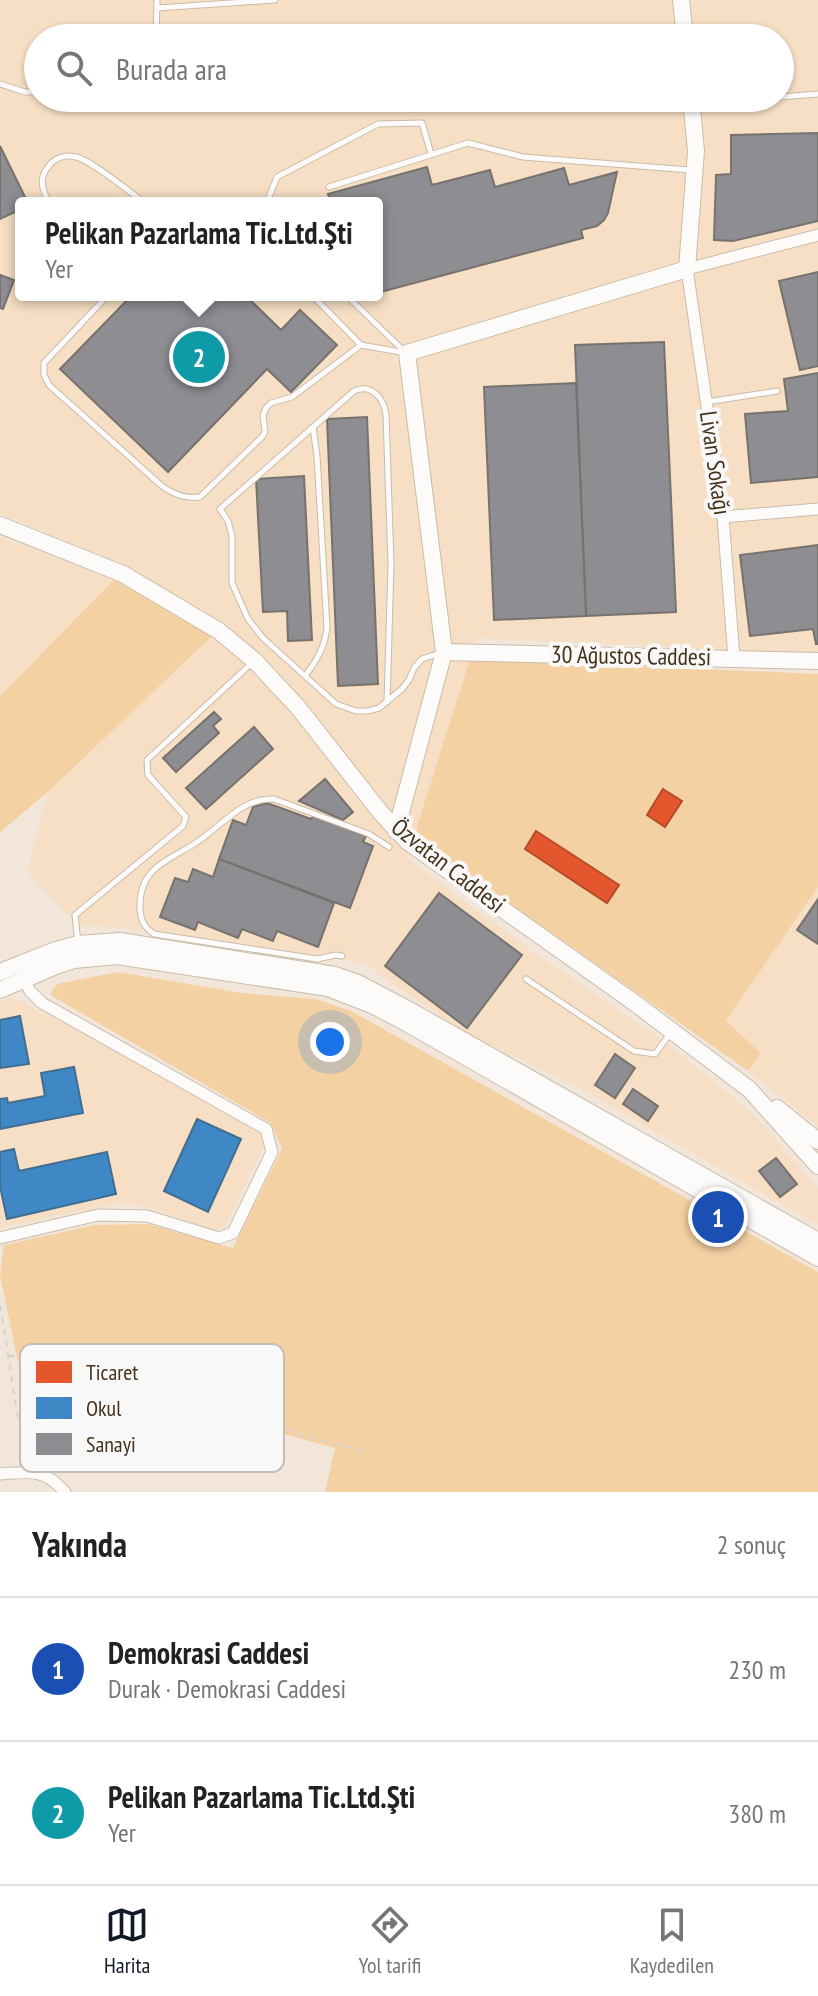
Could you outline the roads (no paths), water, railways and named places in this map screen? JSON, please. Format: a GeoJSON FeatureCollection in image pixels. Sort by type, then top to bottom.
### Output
{"type":"FeatureCollection","features":[{"type":"Feature","properties":{"kind":"main road"},"geometry":{"type":"LineString","coordinates":[[681,0],[684,24]]}},
{"type":"Feature","properties":{"kind":"main road"},"geometry":{"type":"LineString","coordinates":[[396,831],[444,652],[407,353],[687,269],[696,151],[692,112]]}},
{"type":"Feature","properties":{"kind":"main road","name":"Özvatan Caddesi"},"geometry":{"type":"LineString","coordinates":[[0,525],[123,574],[219,631],[255,661],[297,706],[396,831],[749,1089],[818,1166]]}},
{"type":"Feature","properties":{"kind":"main road","name":"30 Ağustos Caddesi"},"geometry":{"type":"LineString","coordinates":[[444,652],[818,661]]}},
{"type":"Feature","properties":{"kind":"main road"},"geometry":{"type":"LineString","coordinates":[[0,972],[78,944],[120,941],[335,975],[358,983],[411,1011],[816,1240]]}},
{"type":"Feature","properties":{"kind":"main road"},"geometry":{"type":"LineString","coordinates":[[0,990],[74,960],[117,956],[328,988],[401,1020],[818,1258]]}},
{"type":"Feature","properties":{"kind":"main road"},"geometry":{"type":"LineString","coordinates":[[749,1089],[818,1141]]}},
{"type":"Feature","properties":{"kind":"street"},"geometry":{"type":"LineString","coordinates":[[687,269],[818,235]]}},
{"type":"Feature","properties":{"kind":"street","name":"Livan Sokağı"},"geometry":{"type":"LineString","coordinates":[[687,269],[723,517],[734,658]]}},
{"type":"Feature","properties":{"kind":"street"},"geometry":{"type":"LineString","coordinates":[[723,517],[818,509]]}},
{"type":"Feature","properties":{"kind":"street"},"geometry":{"type":"LineString","coordinates":[[0,1238],[98,1215],[147,1216],[219,1238],[233,1233],[272,1152],[266,1129],[42,1003],[24,979]]}},
{"type":"Feature","properties":{"kind":"street"},"geometry":{"type":"LineString","coordinates":[[0,1474],[25,1472]]}},
{"type":"Feature","properties":{"kind":"street"},"geometry":{"type":"LineString","coordinates":[[39,1472],[54,1479],[65,1492]]}},
{"type":"Feature","properties":{"kind":"lane"},"geometry":{"type":"LineString","coordinates":[[156,24],[157,0]]}},
{"type":"Feature","properties":{"kind":"lane"},"geometry":{"type":"LineString","coordinates":[[157,8],[275,0]]}},
{"type":"Feature","properties":{"kind":"lane"},"geometry":{"type":"LineString","coordinates":[[0,84],[24,92]]}},
{"type":"Feature","properties":{"kind":"lane"},"geometry":{"type":"LineString","coordinates":[[794,96],[818,94]]}},
{"type":"Feature","properties":{"kind":"lane"},"geometry":{"type":"LineString","coordinates":[[269,197],[277,177],[378,124],[422,123],[431,154]]}},
{"type":"Feature","properties":{"kind":"lane"},"geometry":{"type":"LineString","coordinates":[[329,187],[468,143],[523,157],[695,171]]}},
{"type":"Feature","properties":{"kind":"lane"},"geometry":{"type":"LineString","coordinates":[[47,197],[42,185],[45,171],[53,161],[72,156],[84,160],[136,197]]}},
{"type":"Feature","properties":{"kind":"lane"},"geometry":{"type":"LineString","coordinates":[[98,301],[44,363],[46,380],[163,487],[179,496],[200,497],[262,437],[265,432],[263,415],[271,403],[292,397],[361,345]]}},
{"type":"Feature","properties":{"kind":"lane"},"geometry":{"type":"LineString","coordinates":[[318,301],[361,345],[407,353]]}},
{"type":"Feature","properties":{"kind":"lane"},"geometry":{"type":"LineString","coordinates":[[352,301],[407,353]]}},
{"type":"Feature","properties":{"kind":"lane"},"geometry":{"type":"LineString","coordinates":[[387,702],[391,564],[386,409],[376,394],[361,388],[220,509],[231,528],[232,583],[243,609],[263,638],[330,699],[349,710],[379,708],[387,702],[409,680],[422,659],[444,652]]}},
{"type":"Feature","properties":{"kind":"lane"},"geometry":{"type":"LineString","coordinates":[[706,402],[777,391]]}},
{"type":"Feature","properties":{"kind":"lane"},"geometry":{"type":"LineString","coordinates":[[305,676],[320,654],[327,627],[313,427]]}},
{"type":"Feature","properties":{"kind":"lane"},"geometry":{"type":"LineString","coordinates":[[78,944],[75,915],[183,826],[186,817],[148,775],[147,760],[255,661]]}},
{"type":"Feature","properties":{"kind":"lane"},"geometry":{"type":"LineString","coordinates":[[342,956],[317,959],[154,934],[141,920],[142,886],[155,868],[202,839],[244,806],[258,800],[274,799],[369,834],[389,847]]}},
{"type":"Feature","properties":{"kind":"lane"},"geometry":{"type":"LineString","coordinates":[[526,979],[634,1051],[655,1054],[672,1031]]}},
{"type":"Feature","properties":{"kind":"place","name":"Pelikan Pazarlama Tic.Ltd.Şti"},"geometry":{"type":"Point","coordinates":[199,357]}},
{"type":"Feature","properties":{"kind":"place","name":"Demokrasi Caddesi"},"geometry":{"type":"Point","coordinates":[718,1217]}}]}
